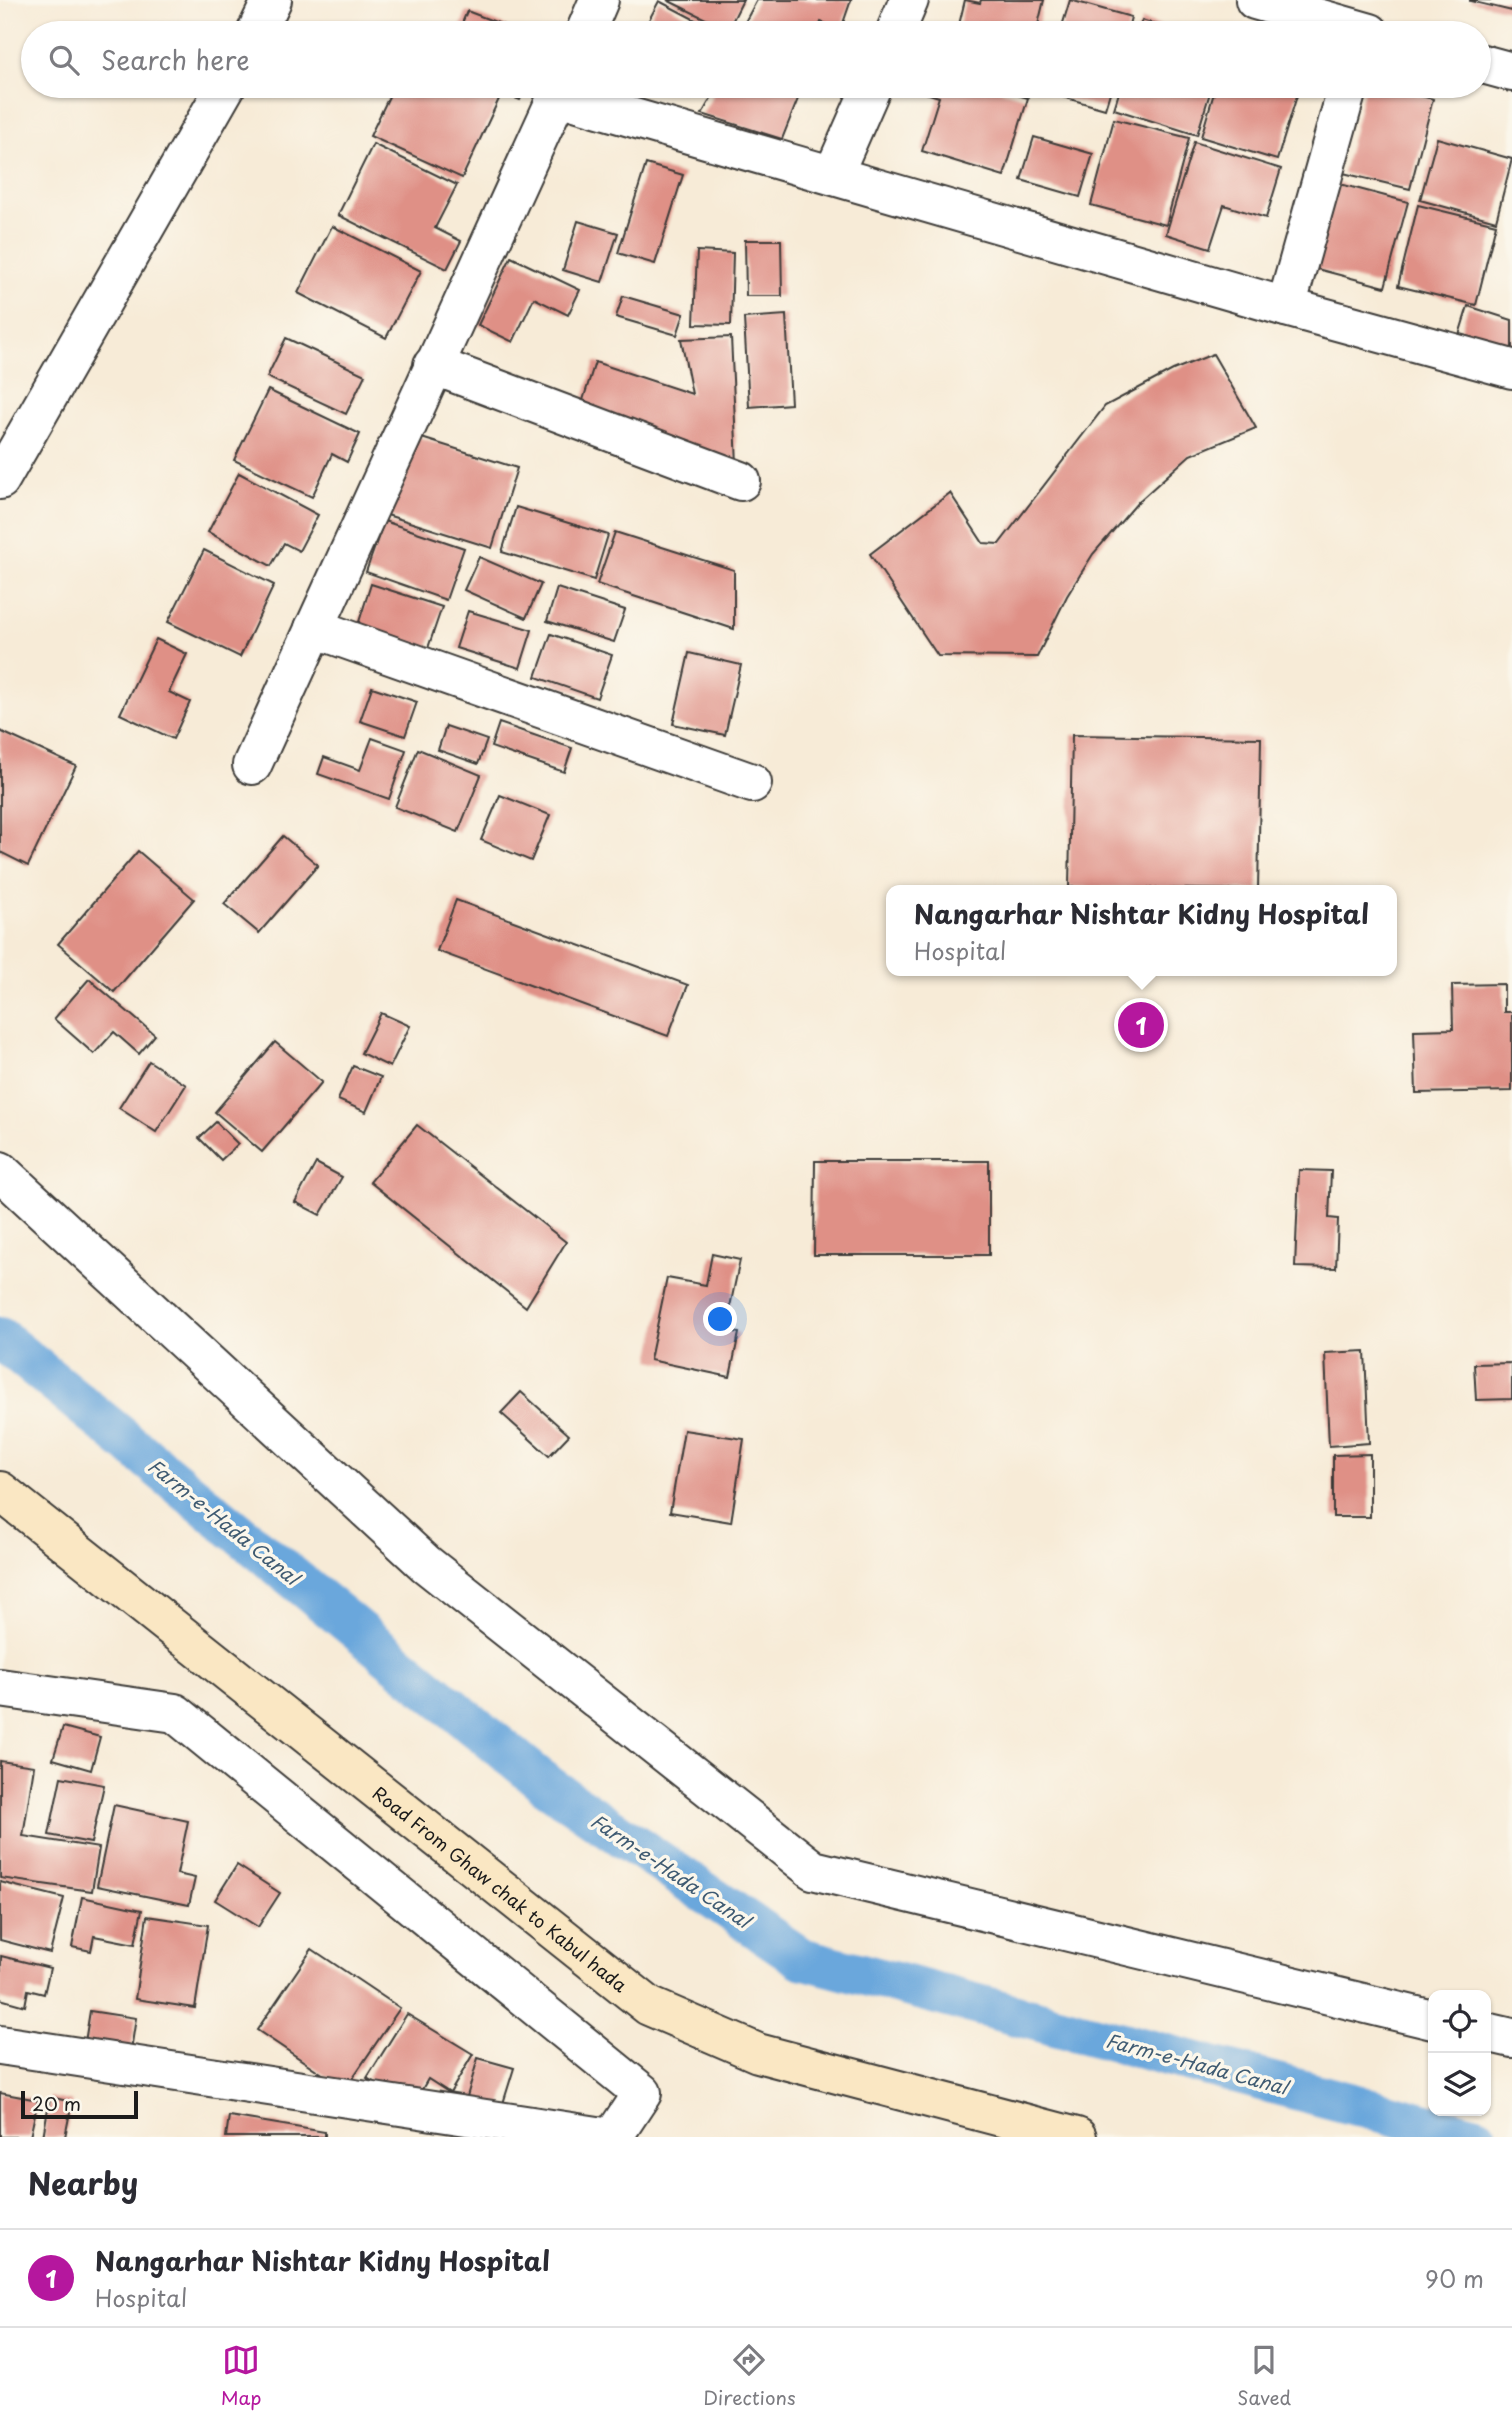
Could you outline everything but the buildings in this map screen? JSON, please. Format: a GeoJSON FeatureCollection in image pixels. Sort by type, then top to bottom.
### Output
{"type":"FeatureCollection","features":[{"type":"Feature","properties":{"kind":"street"},"geometry":{"type":"LineString","coordinates":[[262,21],[272,0]]}},
{"type":"Feature","properties":{"kind":"street"},"geometry":{"type":"LineString","coordinates":[[590,21],[599,0]]}},
{"type":"Feature","properties":{"kind":"street"},"geometry":{"type":"LineString","coordinates":[[900,21],[909,0]]}},
{"type":"Feature","properties":{"kind":"street"},"geometry":{"type":"LineString","coordinates":[[1255,0],[1353,21]]}},
{"type":"Feature","properties":{"kind":"street"},"geometry":{"type":"LineString","coordinates":[[1491,66],[1512,72]]}},
{"type":"Feature","properties":{"kind":"street"},"geometry":{"type":"LineString","coordinates":[[0,480],[219,98]]}},
{"type":"Feature","properties":{"kind":"street"},"geometry":{"type":"LineString","coordinates":[[252,765],[557,98]]}},
{"type":"Feature","properties":{"kind":"street"},"geometry":{"type":"LineString","coordinates":[[583,98],[833,175],[1286,307],[1512,369]]}},
{"type":"Feature","properties":{"kind":"street"},"geometry":{"type":"LineString","coordinates":[[833,175],[867,98]]}},
{"type":"Feature","properties":{"kind":"street"},"geometry":{"type":"LineString","coordinates":[[1286,307],[1345,98]]}},
{"type":"Feature","properties":{"kind":"street"},"geometry":{"type":"LineString","coordinates":[[433,365],[741,481]]}},
{"type":"Feature","properties":{"kind":"street"},"geometry":{"type":"LineString","coordinates":[[314,628],[752,783]]}},
{"type":"Feature","properties":{"kind":"street"},"geometry":{"type":"LineString","coordinates":[[0,1171],[426,1564],[814,1870],[1428,2019]]}},
{"type":"Feature","properties":{"kind":"street","name":"Road From Ghaw chak to Kabul hada"},"geometry":{"type":"LineString","coordinates":[[0,1491],[649,2006],[758,2053],[1077,2137]]}},
{"type":"Feature","properties":{"kind":"street"},"geometry":{"type":"LineString","coordinates":[[0,1688],[175,1713],[642,2093],[613,2137]]}},
{"type":"Feature","properties":{"kind":"street"},"geometry":{"type":"LineString","coordinates":[[1491,2033],[1512,2038]]}},
{"type":"Feature","properties":{"kind":"street"},"geometry":{"type":"LineString","coordinates":[[0,2045],[604,2137]]}},
{"type":"Feature","properties":{"kind":"waterway","name":"Farm-e-Hada Canal"},"geometry":{"type":"LineString","coordinates":[[0,1338],[547,1785],[801,1958],[1477,2137]]}},
{"type":"Feature","properties":{"kind":"place","name":"Nangarhar Nishtar Kidny Hospital"},"geometry":{"type":"Point","coordinates":[1141,1025]}}]}
